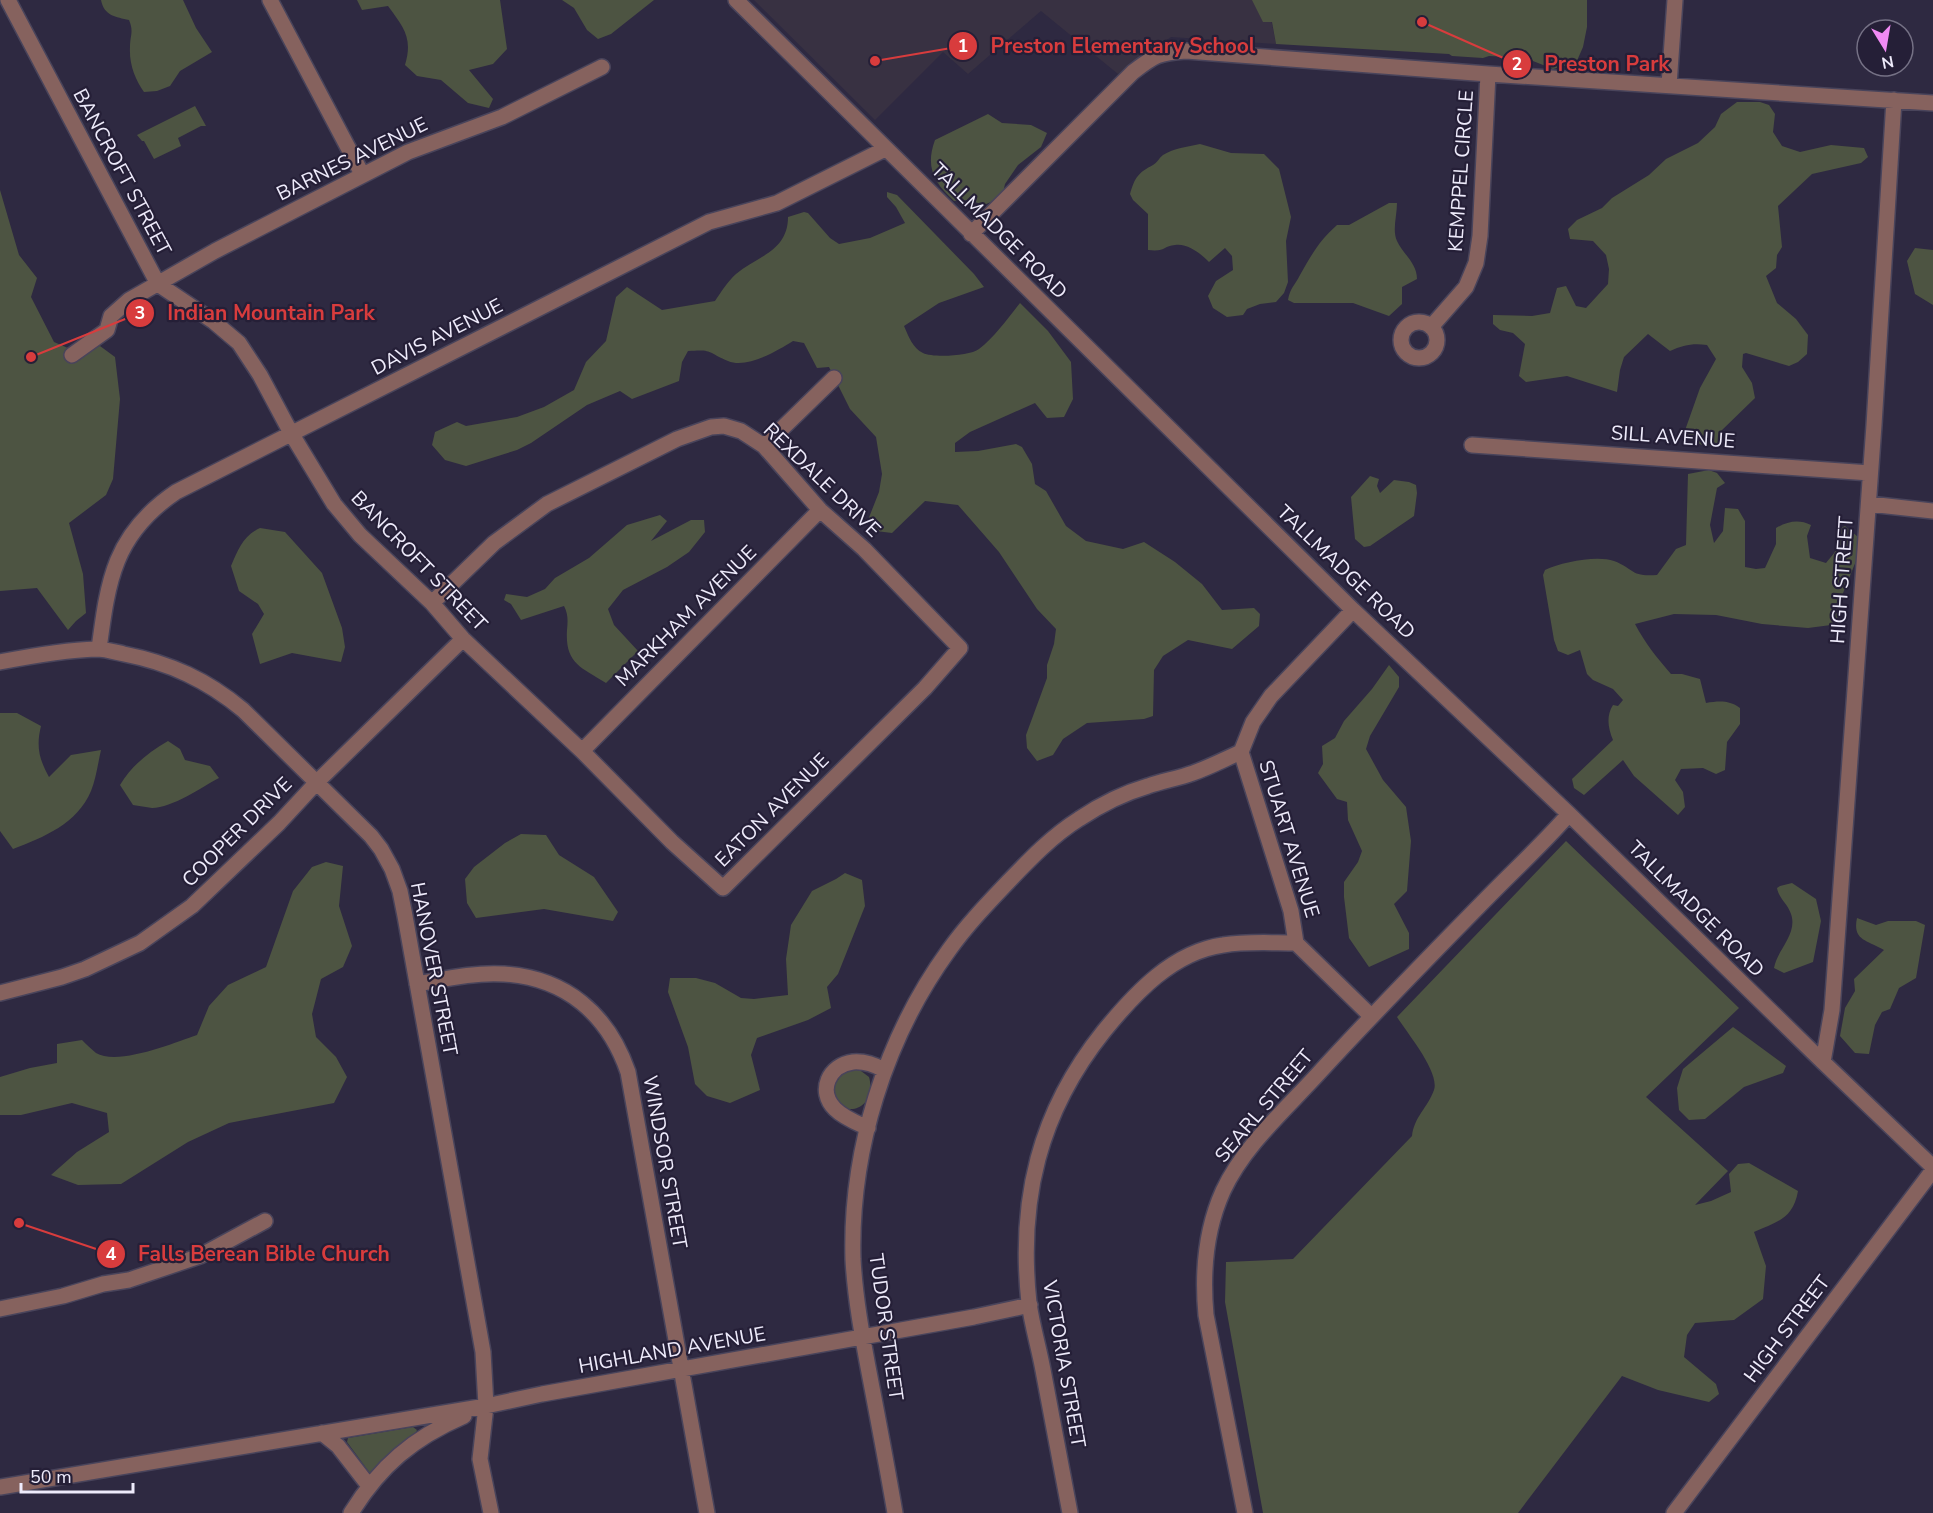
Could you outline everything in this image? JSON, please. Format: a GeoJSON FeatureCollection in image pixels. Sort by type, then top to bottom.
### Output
{"type":"FeatureCollection","features":[{"type":"Feature","properties":{"kind":"street","name":"BANCROFT STREET"},"geometry":{"type":"LineString","coordinates":[[8,0],[158,284],[213,321],[239,343],[260,375],[291,433],[334,504],[360,535],[432,603],[463,639],[582,751],[600,772]]}},
{"type":"Feature","properties":{"kind":"street"},"geometry":{"type":"LineString","coordinates":[[270,0],[362,174]]}},
{"type":"Feature","properties":{"kind":"street","name":"TALLMADGE ROAD"},"geometry":{"type":"LineString","coordinates":[[736,0],[1353,610],[1569,814],[1933,1168]]}},
{"type":"Feature","properties":{"kind":"street"},"geometry":{"type":"LineString","coordinates":[[1669,85],[1676,0]]}},
{"type":"Feature","properties":{"kind":"street"},"geometry":{"type":"LineString","coordinates":[[971,234],[1133,72],[1153,56],[1169,52],[1186,51],[1488,74],[1933,103]]}},
{"type":"Feature","properties":{"kind":"street","name":"BARNES AVENUE"},"geometry":{"type":"LineString","coordinates":[[72,355],[107,330],[111,316],[119,308],[215,251],[411,150],[501,117],[602,67]]}},
{"type":"Feature","properties":{"kind":"street","name":"KEMPPEL CIRCLE"},"geometry":{"type":"LineString","coordinates":[[1431,327],[1466,287],[1476,262],[1480,236],[1488,74]]}},
{"type":"Feature","properties":{"kind":"street","name":"HIGH STREET"},"geometry":{"type":"LineString","coordinates":[[1823,1062],[1833,1010],[1869,504],[1894,100]]}},
{"type":"Feature","properties":{"kind":"street","name":"DAVIS AVENUE"},"geometry":{"type":"LineString","coordinates":[[99,649],[107,592],[114,567],[126,542],[145,517],[176,492],[709,222],[777,203],[885,149]]}},
{"type":"Feature","properties":{"kind":"street"},"geometry":{"type":"LineString","coordinates":[[764,446],[834,378]]}},
{"type":"Feature","properties":{"kind":"street","name":"REXDALE DRIVE"},"geometry":{"type":"LineString","coordinates":[[432,603],[494,543],[526,518],[568,493],[677,439],[711,427],[724,426],[741,431],[764,446],[820,510],[871,557],[960,648],[894,718]]}},
{"type":"Feature","properties":{"kind":"street","name":"SILL AVENUE"},"geometry":{"type":"LineString","coordinates":[[1472,445],[1870,473]]}},
{"type":"Feature","properties":{"kind":"street"},"geometry":{"type":"LineString","coordinates":[[1869,504],[1933,511]]}},
{"type":"Feature","properties":{"kind":"street","name":"MARKHAM AVENUE"},"geometry":{"type":"LineString","coordinates":[[582,751],[820,510]]}},
{"type":"Feature","properties":{"kind":"street","name":"STUART AVENUE"},"geometry":{"type":"LineString","coordinates":[[1353,610],[1271,696],[1253,722],[1241,752],[1291,911],[1296,943],[1371,1016]]}},
{"type":"Feature","properties":{"kind":"street","name":"COOPER DRIVE"},"geometry":{"type":"LineString","coordinates":[[0,993],[85,969],[140,943],[171,922],[212,889],[463,639]]}},
{"type":"Feature","properties":{"kind":"street","name":"HANOVER STREET"},"geometry":{"type":"LineString","coordinates":[[0,662],[99,649],[147,658],[198,678],[243,710],[371,836],[381,849],[400,891],[482,1344],[486,1406],[480,1459],[491,1513]]}},
{"type":"Feature","properties":{"kind":"street","name":"EATON AVENUE"},"geometry":{"type":"LineString","coordinates":[[600,772],[723,888],[894,718]]}},
{"type":"Feature","properties":{"kind":"street","name":"TUDOR STREET"},"geometry":{"type":"LineString","coordinates":[[895,1513],[862,1337],[855,1284],[854,1225],[857,1188],[868,1128],[885,1070],[912,1010],[949,950],[998,892],[1048,842],[1079,818],[1112,800],[1192,773],[1241,752]]}},
{"type":"Feature","properties":{"kind":"street","name":"SEARL STREET"},"geometry":{"type":"LineString","coordinates":[[1245,1513],[1206,1315],[1204,1268],[1209,1231],[1222,1193],[1246,1153],[1371,1016],[1569,814]]}},
{"type":"Feature","properties":{"kind":"street","name":"VICTORIA STREET"},"geometry":{"type":"LineString","coordinates":[[1070,1513],[1030,1305],[1026,1229],[1032,1180],[1046,1130],[1070,1078],[1088,1051],[1115,1017],[1166,969],[1187,955],[1221,945],[1296,943]]}},
{"type":"Feature","properties":{"kind":"street","name":"WINDSOR STREET"},"geometry":{"type":"LineString","coordinates":[[417,984],[478,975],[526,976],[551,984],[578,999],[610,1031],[628,1072],[707,1513]]}},
{"type":"Feature","properties":{"kind":"street"},"geometry":{"type":"LineString","coordinates":[[868,1128],[847,1118],[835,1109],[826,1092],[827,1079],[834,1070],[844,1064],[856,1062],[872,1064],[885,1070]]}},
{"type":"Feature","properties":{"kind":"street","name":"HIGH STREET"},"geometry":{"type":"LineString","coordinates":[[1674,1513],[1933,1168]]}},
{"type":"Feature","properties":{"kind":"street"},"geometry":{"type":"LineString","coordinates":[[0,1309],[63,1296],[103,1284],[129,1280],[200,1256],[265,1221]]}},
{"type":"Feature","properties":{"kind":"street","name":"HIGHLAND AVENUE"},"geometry":{"type":"LineString","coordinates":[[0,1487],[486,1406],[1030,1305]]}},
{"type":"Feature","properties":{"kind":"street"},"geometry":{"type":"LineString","coordinates":[[351,1513],[369,1486],[410,1445],[436,1428],[486,1406]]}},
{"type":"Feature","properties":{"kind":"street"},"geometry":{"type":"LineString","coordinates":[[322,1433],[338,1446],[369,1486]]}},
{"type":"Feature","properties":{"kind":"shaded area"},"geometry":{"type":"Polygon","coordinates":[[[754,0],[1267,0],[1276,44],[1171,37],[1118,74],[1041,11],[968,74],[943,52],[875,120],[754,0]]]}},
{"type":"Feature","properties":{"kind":"green space"},"geometry":{"type":"Polygon","coordinates":[[[101,0],[183,0],[196,28],[212,52],[180,71],[170,86],[157,91],[144,92],[135,77],[132,65],[130,43],[132,31],[129,20],[108,13],[101,0]]]}},
{"type":"Feature","properties":{"kind":"green space"},"geometry":{"type":"Polygon","coordinates":[[[357,0],[500,0],[507,49],[493,64],[469,70],[493,99],[489,108],[468,103],[441,80],[417,76],[405,65],[408,47],[406,34],[388,6],[362,10],[357,0]]]}},
{"type":"Feature","properties":{"kind":"green space"},"geometry":{"type":"Polygon","coordinates":[[[562,0],[654,0],[611,34],[598,39],[587,30],[574,8],[562,0]]]}},
{"type":"Feature","properties":{"kind":"green space"},"geometry":{"type":"Polygon","coordinates":[[[1252,0],[1587,0],[1587,27],[1583,47],[1576,63],[1553,69],[1531,58],[1489,56],[1483,58],[1276,44],[1272,22],[1263,22],[1252,0]]]}},
{"type":"Feature","properties":{"kind":"green space"},"geometry":{"type":"Polygon","coordinates":[[[1737,102],[1760,102],[1769,105],[1775,114],[1773,132],[1782,146],[1800,152],[1831,145],[1864,148],[1868,157],[1861,163],[1812,174],[1778,206],[1782,247],[1777,255],[1776,268],[1766,276],[1777,303],[1796,319],[1808,335],[1807,354],[1789,366],[1743,354],[1742,367],[1752,383],[1755,398],[1720,432],[1718,445],[1704,446],[1683,436],[1700,388],[1716,359],[1707,345],[1688,345],[1670,351],[1648,334],[1624,357],[1617,392],[1567,376],[1526,382],[1519,376],[1525,344],[1513,333],[1500,330],[1493,324],[1493,315],[1532,316],[1550,313],[1557,288],[1566,286],[1576,306],[1586,308],[1608,284],[1609,269],[1606,255],[1593,241],[1570,239],[1568,229],[1577,220],[1602,208],[1612,198],[1649,175],[1666,159],[1698,143],[1715,127],[1721,114],[1737,102]]]}},
{"type":"Feature","properties":{"kind":"green space"},"geometry":{"type":"Polygon","coordinates":[[[195,106],[206,126],[201,126],[178,138],[181,146],[154,159],[144,141],[137,135],[195,106]]]}},
{"type":"Feature","properties":{"kind":"green space"},"geometry":{"type":"Polygon","coordinates":[[[988,114],[1002,123],[1031,125],[1047,133],[1041,147],[1018,165],[1005,184],[1002,197],[984,205],[969,200],[954,201],[941,188],[933,174],[931,158],[935,140],[988,114]]]}},
{"type":"Feature","properties":{"kind":"green space"},"geometry":{"type":"Polygon","coordinates":[[[1200,144],[1231,153],[1264,154],[1279,169],[1291,217],[1286,241],[1288,282],[1284,293],[1276,302],[1260,304],[1247,309],[1243,315],[1227,317],[1213,308],[1208,296],[1216,281],[1233,270],[1232,256],[1225,248],[1209,262],[1189,247],[1180,245],[1161,250],[1148,250],[1148,214],[1130,194],[1138,176],[1163,155],[1176,149],[1200,144]]]}},
{"type":"Feature","properties":{"kind":"green space"},"geometry":{"type":"Polygon","coordinates":[[[0,190],[19,255],[37,278],[31,297],[54,342],[77,352],[100,346],[115,357],[120,399],[113,479],[106,495],[69,523],[83,574],[86,613],[68,630],[37,588],[0,591],[0,190]]]}},
{"type":"Feature","properties":{"kind":"green space"},"geometry":{"type":"Polygon","coordinates":[[[887,192],[897,195],[984,287],[939,303],[904,326],[916,348],[928,355],[943,356],[960,355],[979,349],[1001,328],[1020,303],[1048,331],[1071,362],[1073,399],[1064,417],[1047,418],[1035,403],[970,432],[955,443],[955,452],[978,451],[1016,444],[1022,447],[1032,464],[1035,484],[1046,491],[1066,526],[1086,541],[1123,549],[1144,542],[1175,562],[1202,584],[1222,610],[1254,608],[1260,614],[1259,626],[1232,649],[1188,640],[1163,656],[1154,670],[1153,716],[1144,719],[1087,723],[1063,739],[1053,755],[1037,761],[1027,748],[1026,735],[1047,678],[1047,665],[1056,629],[1037,609],[999,552],[958,505],[925,501],[892,533],[876,531],[868,520],[879,492],[882,474],[876,437],[850,409],[829,367],[817,368],[804,343],[793,341],[762,358],[744,363],[728,361],[702,350],[688,351],[682,362],[679,381],[632,399],[620,391],[587,405],[517,450],[466,466],[445,460],[432,445],[435,432],[457,422],[466,426],[517,417],[544,407],[574,390],[586,362],[606,341],[616,297],[627,287],[662,310],[715,301],[736,274],[777,245],[787,228],[788,217],[808,213],[830,238],[839,244],[870,238],[905,223],[887,197],[887,192]]]}},
{"type":"Feature","properties":{"kind":"green space"},"geometry":{"type":"Polygon","coordinates":[[[1389,203],[1397,203],[1396,237],[1412,263],[1417,279],[1402,287],[1402,304],[1389,316],[1353,303],[1294,303],[1288,300],[1291,289],[1312,254],[1337,225],[1349,225],[1389,203]]]}},
{"type":"Feature","properties":{"kind":"green space"},"geometry":{"type":"Polygon","coordinates":[[[1915,248],[1933,250],[1933,305],[1915,294],[1907,261],[1915,248]]]}},
{"type":"Feature","properties":{"kind":"green space"},"geometry":{"type":"Polygon","coordinates":[[[1709,470],[1717,473],[1725,483],[1717,488],[1710,525],[1714,543],[1723,531],[1725,508],[1738,509],[1745,521],[1745,567],[1765,568],[1776,544],[1776,528],[1789,522],[1798,521],[1811,525],[1807,536],[1810,558],[1826,563],[1836,549],[1842,528],[1845,526],[1858,537],[1856,561],[1837,608],[1838,617],[1831,625],[1808,628],[1762,624],[1716,615],[1674,614],[1635,624],[1671,674],[1682,674],[1700,679],[1706,703],[1724,702],[1740,708],[1740,724],[1727,742],[1725,770],[1716,774],[1703,768],[1681,769],[1675,780],[1683,792],[1685,807],[1678,815],[1634,776],[1623,760],[1584,795],[1574,788],[1572,779],[1613,740],[1609,727],[1609,713],[1613,705],[1618,706],[1623,700],[1613,689],[1593,680],[1587,674],[1580,650],[1568,655],[1558,651],[1543,575],[1545,570],[1561,564],[1580,560],[1607,559],[1637,574],[1657,575],[1676,549],[1686,545],[1688,474],[1709,470]]]}},
{"type":"Feature","properties":{"kind":"green space"},"geometry":{"type":"Polygon","coordinates":[[[1370,476],[1379,479],[1377,486],[1380,493],[1394,480],[1416,485],[1417,493],[1414,516],[1370,546],[1364,547],[1355,539],[1351,497],[1370,476]]]}},
{"type":"Feature","properties":{"kind":"green space"},"geometry":{"type":"Polygon","coordinates":[[[660,515],[667,521],[651,541],[691,520],[704,520],[705,532],[689,552],[667,567],[623,590],[608,609],[614,625],[638,651],[606,683],[582,668],[572,657],[567,641],[567,617],[564,606],[521,620],[511,604],[504,600],[506,594],[527,597],[545,589],[555,578],[589,558],[627,525],[660,515]]]}},
{"type":"Feature","properties":{"kind":"green space"},"geometry":{"type":"Polygon","coordinates":[[[260,528],[285,532],[322,573],[342,628],[345,647],[341,662],[292,653],[260,664],[252,634],[264,614],[258,604],[239,591],[231,566],[245,539],[260,528]]]}},
{"type":"Feature","properties":{"kind":"green space"},"geometry":{"type":"Polygon","coordinates":[[[1389,665],[1399,677],[1399,687],[1370,736],[1366,749],[1383,780],[1406,807],[1411,841],[1407,891],[1394,904],[1409,933],[1409,949],[1369,967],[1349,938],[1344,897],[1344,882],[1358,862],[1362,851],[1348,820],[1347,802],[1337,799],[1318,773],[1323,764],[1322,746],[1335,738],[1344,721],[1389,665]]]}},
{"type":"Feature","properties":{"kind":"green space"},"geometry":{"type":"Polygon","coordinates":[[[0,713],[17,713],[41,726],[39,752],[49,777],[71,755],[101,750],[91,791],[77,812],[48,834],[13,849],[0,831],[0,713]]]}},
{"type":"Feature","properties":{"kind":"green space"},"geometry":{"type":"Polygon","coordinates":[[[168,741],[180,749],[185,760],[210,766],[219,778],[169,805],[152,808],[133,805],[120,785],[141,760],[168,741]]]}},
{"type":"Feature","properties":{"kind":"green space"},"geometry":{"type":"Polygon","coordinates":[[[521,834],[546,835],[559,855],[594,877],[618,912],[613,921],[544,909],[476,918],[467,903],[465,879],[474,867],[505,843],[521,834]]]}},
{"type":"Feature","properties":{"kind":"green space"},"geometry":{"type":"Polygon","coordinates":[[[1566,841],[1739,1008],[1646,1097],[1728,1171],[1695,1205],[1731,1192],[1729,1174],[1738,1164],[1749,1163],[1798,1191],[1788,1214],[1777,1222],[1754,1232],[1766,1266],[1763,1299],[1734,1320],[1695,1323],[1687,1335],[1684,1357],[1716,1384],[1719,1394],[1709,1402],[1658,1390],[1622,1376],[1518,1513],[1263,1513],[1225,1302],[1226,1262],[1293,1259],[1412,1136],[1415,1123],[1434,1090],[1435,1082],[1428,1063],[1397,1017],[1566,841]]]}},
{"type":"Feature","properties":{"kind":"green space"},"geometry":{"type":"Polygon","coordinates":[[[326,862],[343,866],[339,906],[352,946],[343,967],[321,979],[312,1014],[316,1037],[336,1057],[347,1077],[334,1103],[229,1123],[188,1142],[121,1184],[78,1185],[51,1175],[77,1152],[109,1132],[107,1113],[72,1103],[21,1115],[0,1115],[0,1077],[57,1063],[57,1044],[82,1040],[96,1053],[118,1057],[161,1048],[197,1035],[209,1006],[228,985],[266,967],[293,891],[312,867],[326,862]]]}},
{"type":"Feature","properties":{"kind":"green space"},"geometry":{"type":"Polygon","coordinates":[[[845,873],[862,880],[865,906],[838,974],[827,987],[831,1008],[808,1020],[757,1038],[751,1055],[760,1090],[730,1103],[707,1096],[695,1084],[688,1047],[668,992],[670,978],[696,978],[715,983],[741,998],[754,999],[788,995],[786,959],[791,925],[812,891],[845,873]]]}},
{"type":"Feature","properties":{"kind":"green space"},"geometry":{"type":"Polygon","coordinates":[[[1792,883],[1816,899],[1821,921],[1813,962],[1784,973],[1774,968],[1792,928],[1792,921],[1790,910],[1777,888],[1792,883]]]}},
{"type":"Feature","properties":{"kind":"green space"},"geometry":{"type":"Polygon","coordinates":[[[1857,918],[1876,925],[1888,921],[1916,921],[1925,925],[1916,978],[1899,988],[1890,1009],[1882,1012],[1875,1025],[1869,1054],[1855,1053],[1840,1036],[1845,1008],[1855,991],[1854,979],[1884,950],[1859,936],[1856,926],[1857,918]]]}},
{"type":"Feature","properties":{"kind":"green space"},"geometry":{"type":"Polygon","coordinates":[[[1733,1027],[1786,1066],[1783,1073],[1744,1087],[1705,1119],[1689,1120],[1679,1110],[1677,1088],[1683,1069],[1733,1027]]]}},
{"type":"Feature","properties":{"kind":"green space"},"geometry":{"type":"Polygon","coordinates":[[[854,1069],[869,1077],[870,1089],[868,1098],[862,1105],[848,1109],[836,1098],[834,1086],[842,1074],[854,1069]]]}},
{"type":"Feature","properties":{"kind":"green space"},"geometry":{"type":"Polygon","coordinates":[[[413,1427],[417,1430],[416,1432],[385,1458],[373,1473],[369,1472],[347,1442],[348,1438],[413,1427]]]}},
{"type":"Feature","properties":{"kind":"place","name":"Preston Park"},"geometry":{"type":"Point","coordinates":[1422,22]}},
{"type":"Feature","properties":{"kind":"place","name":"Preston Elementary School"},"geometry":{"type":"Point","coordinates":[875,61]}},
{"type":"Feature","properties":{"kind":"place","name":"Indian Mountain Park"},"geometry":{"type":"Point","coordinates":[31,357]}},
{"type":"Feature","properties":{"kind":"place","name":"Falls Berean Bible Church"},"geometry":{"type":"Point","coordinates":[19,1223]}}]}
